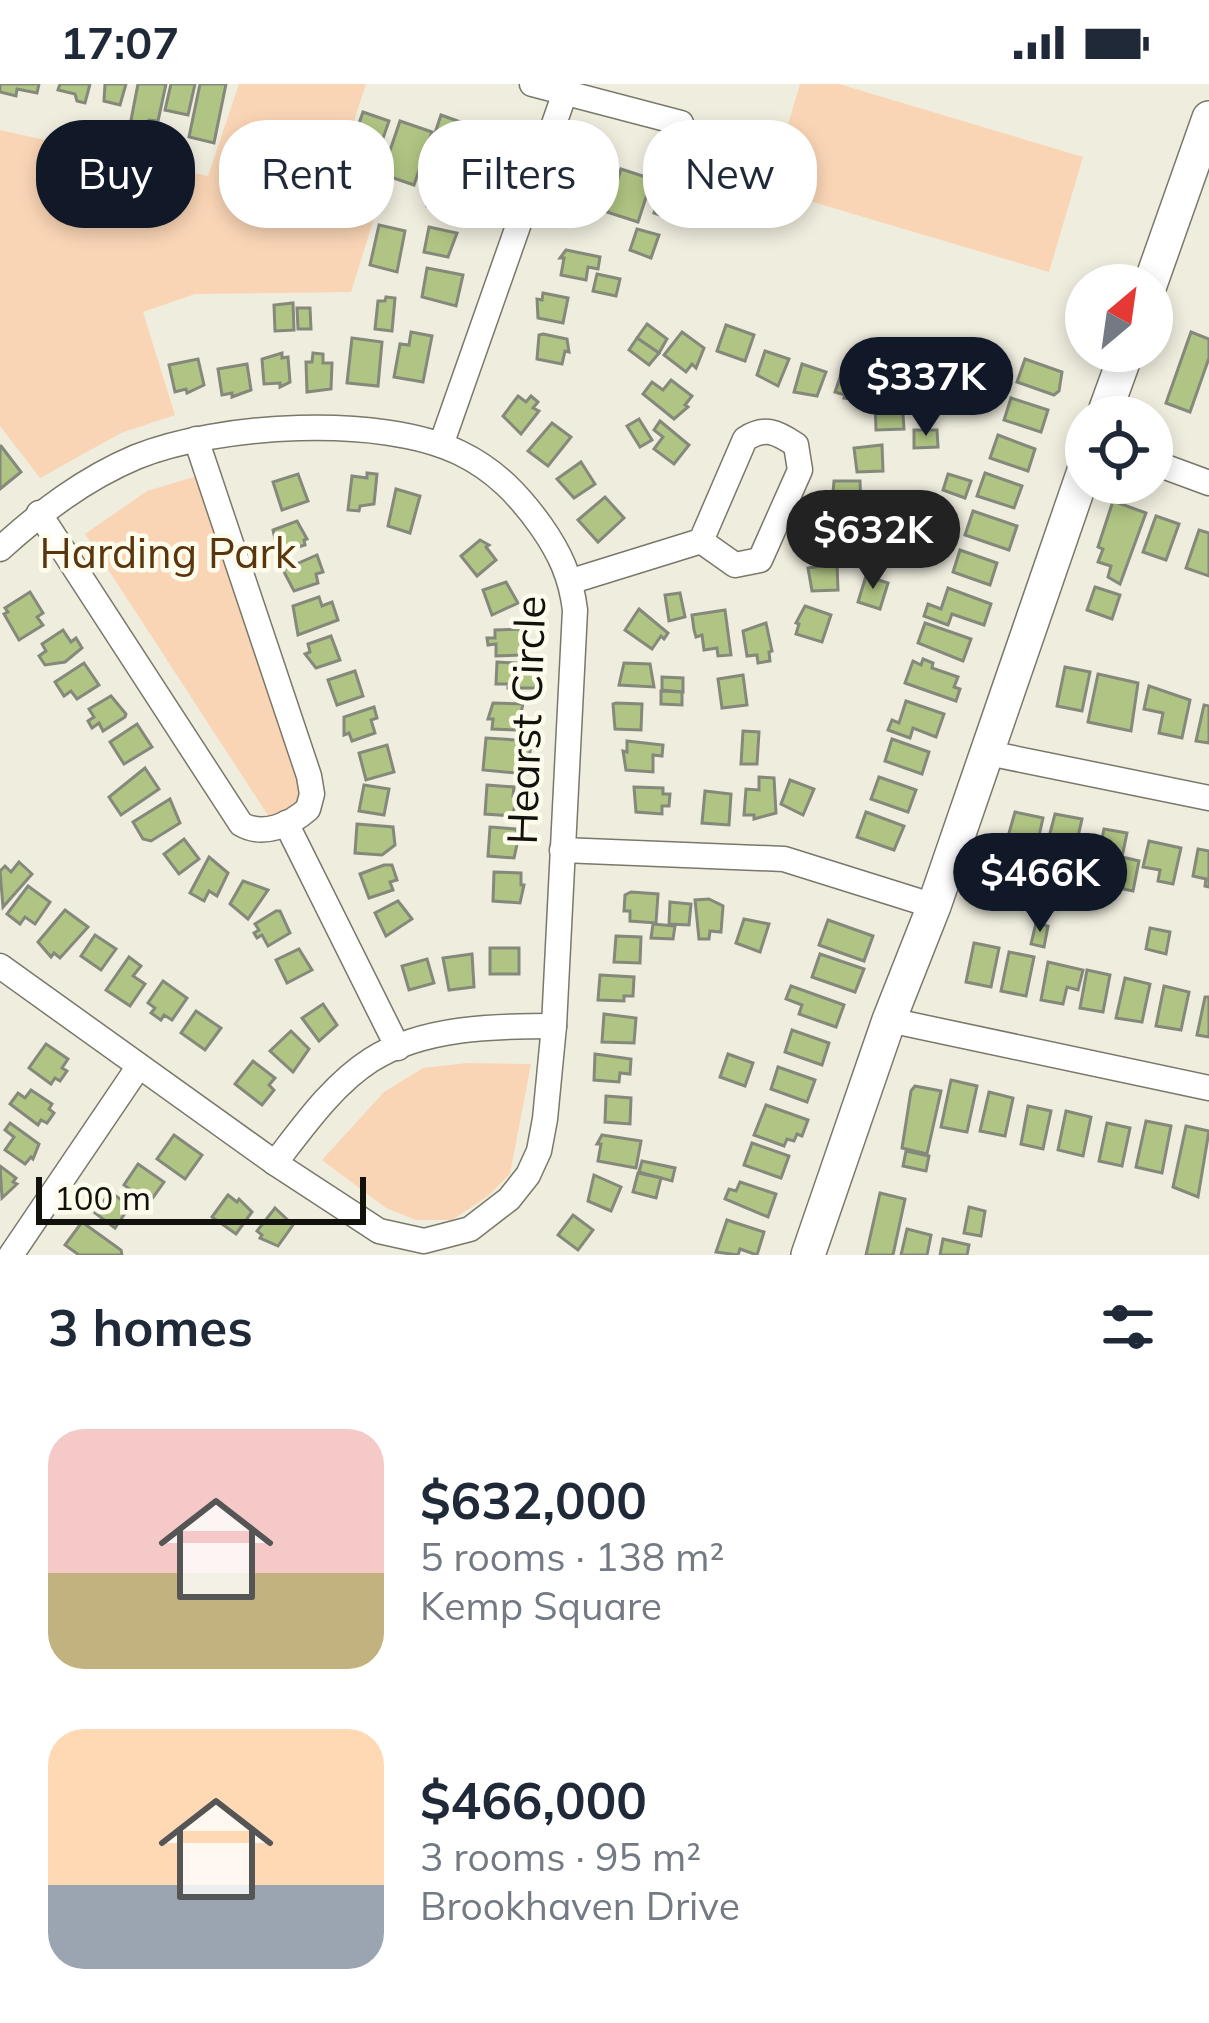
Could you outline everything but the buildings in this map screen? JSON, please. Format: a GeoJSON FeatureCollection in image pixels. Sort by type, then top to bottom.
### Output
{"type":"FeatureCollection","features":[{"type":"Feature","properties":{"kind":"street"},"geometry":{"type":"LineString","coordinates":[[532,84],[567,87],[672,120]]}},
{"type":"Feature","properties":{"kind":"street"},"geometry":{"type":"LineString","coordinates":[[441,445],[567,87]]}},
{"type":"Feature","properties":{"kind":"street"},"geometry":{"type":"LineString","coordinates":[[1158,264],[1208,124]]}},
{"type":"Feature","properties":{"kind":"street","name":"Hearst Circle"},"geometry":{"type":"LineString","coordinates":[[0,549],[85,482],[138,456],[196,439],[237,430],[314,428],[398,435],[441,445],[494,473],[520,498],[556,548],[572,581],[574,670],[554,1025],[539,1151],[509,1199],[470,1229],[424,1241],[379,1231],[0,965]]}},
{"type":"Feature","properties":{"kind":"street"},"geometry":{"type":"LineString","coordinates":[[572,581],[701,541],[745,439],[758,430],[776,432],[796,445],[800,470],[760,560],[735,565],[701,541]]}},
{"type":"Feature","properties":{"kind":"street"},"geometry":{"type":"LineString","coordinates":[[40,513],[242,824],[260,831],[286,823],[308,809],[309,776],[196,439]]}},
{"type":"Feature","properties":{"kind":"street"},"geometry":{"type":"LineString","coordinates":[[1173,470],[1209,483]]}},
{"type":"Feature","properties":{"kind":"street"},"geometry":{"type":"LineString","coordinates":[[808,1255],[1073,504]]}},
{"type":"Feature","properties":{"kind":"street"},"geometry":{"type":"LineString","coordinates":[[988,753],[1209,798]]}},
{"type":"Feature","properties":{"kind":"street"},"geometry":{"type":"LineString","coordinates":[[286,823],[398,1048]]}},
{"type":"Feature","properties":{"kind":"street"},"geometry":{"type":"LineString","coordinates":[[562,850],[784,859],[934,906]]}},
{"type":"Feature","properties":{"kind":"street"},"geometry":{"type":"LineString","coordinates":[[889,1020],[1209,1088]]}},
{"type":"Feature","properties":{"kind":"street"},"geometry":{"type":"LineString","coordinates":[[275,1162],[315,1111],[371,1060],[398,1048],[502,1024],[554,1025]]}},
{"type":"Feature","properties":{"kind":"street"},"geometry":{"type":"LineString","coordinates":[[10,1255],[140,1066]]}},
{"type":"Feature","properties":{"kind":"green space","name":"Harding Park"},"geometry":{"type":"Polygon","coordinates":[[[239,84],[366,84],[354,120],[227,120],[239,84]]]}},
{"type":"Feature","properties":{"kind":"green space"},"geometry":{"type":"Polygon","coordinates":[[[800,84],[839,84],[1083,157],[1049,272],[817,203],[817,120],[789,120],[800,84]]]}},
{"type":"Feature","properties":{"kind":"green space","name":"Harding Park"},"geometry":{"type":"Polygon","coordinates":[[[0,130],[36,138],[36,228],[195,228],[195,173],[208,176],[219,143],[219,228],[371,228],[351,292],[195,294],[143,312],[175,415],[121,433],[40,478],[0,426],[0,130]]]}},
{"type":"Feature","properties":{"kind":"green space","name":"Harding Park"},"geometry":{"type":"Polygon","coordinates":[[[207,473],[303,788],[299,815],[271,820],[85,534],[147,491],[207,473]]]}},
{"type":"Feature","properties":{"kind":"green space"},"geometry":{"type":"Polygon","coordinates":[[[531,1064],[510,1174],[488,1196],[452,1220],[416,1220],[386,1208],[322,1160],[384,1092],[423,1068],[531,1064]]]}}]}
